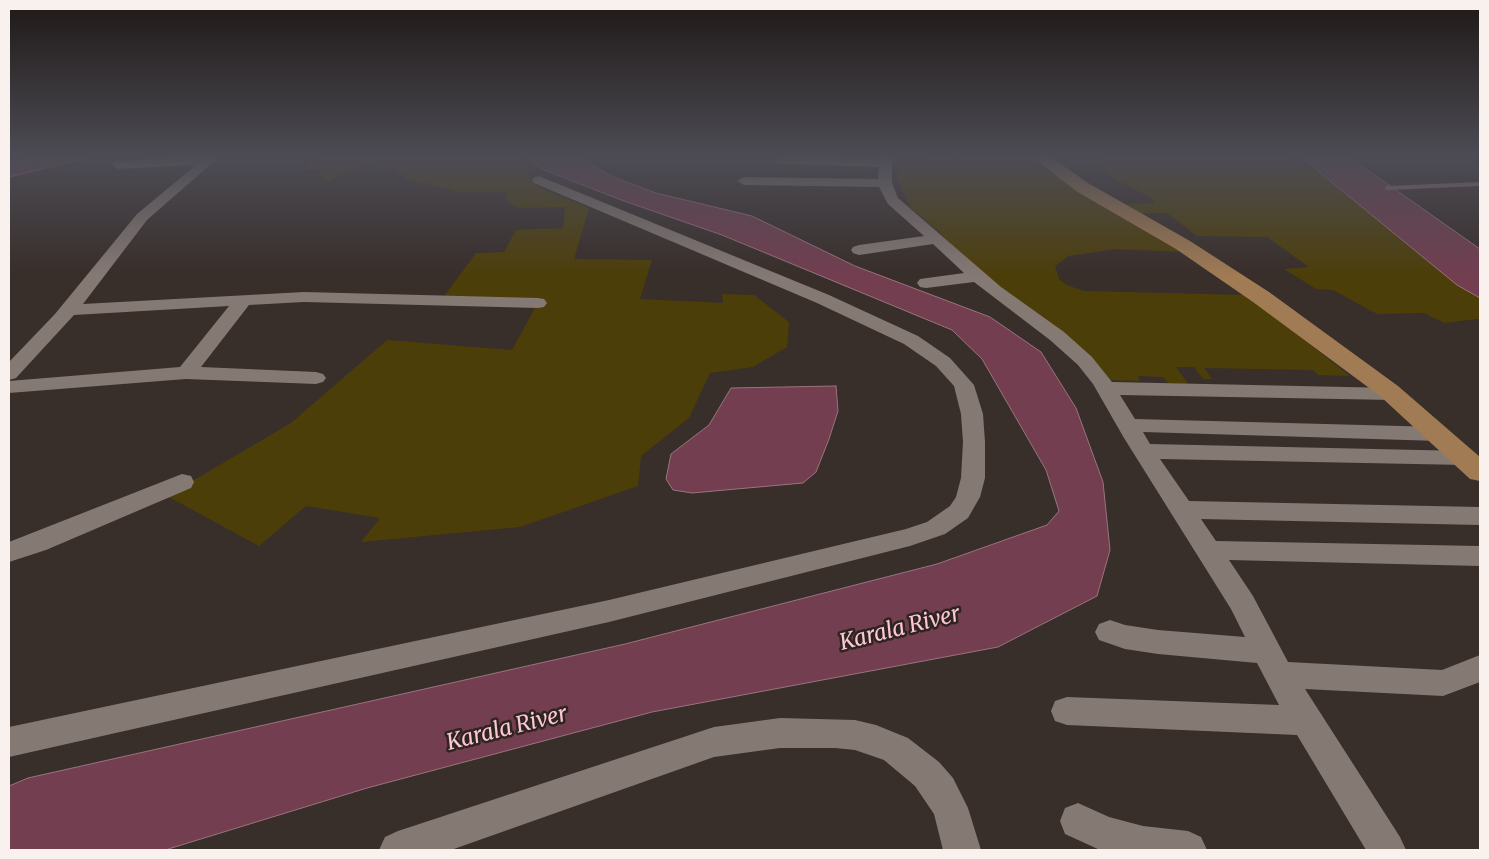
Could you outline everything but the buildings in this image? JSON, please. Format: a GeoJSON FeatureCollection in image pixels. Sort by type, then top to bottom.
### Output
{"type":"FeatureCollection","features":[{"type":"Feature","properties":{"kind":"main road"},"geometry":{"type":"LineString","coordinates":[[1099,197],[1209,261],[1393,394],[1473,465]]}},
{"type":"Feature","properties":{"kind":"street"},"geometry":{"type":"LineString","coordinates":[[9,374],[68,310],[142,217],[166,197]]}},
{"type":"Feature","properties":{"kind":"street"},"geometry":{"type":"LineString","coordinates":[[9,742],[609,612],[910,537],[936,528],[959,512],[968,497],[973,478],[974,442],[972,414],[964,385],[943,362],[911,340],[823,299],[581,197]]}},
{"type":"Feature","properties":{"kind":"street"},"geometry":{"type":"LineString","coordinates":[[890,197],[994,291],[1057,336],[1085,361],[1106,388],[1127,426],[1243,604],[1273,663],[1306,721],[1387,850]]}},
{"type":"Feature","properties":{"kind":"street"},"geometry":{"type":"LineString","coordinates":[[859,250],[941,242]]}},
{"type":"Feature","properties":{"kind":"street"},"geometry":{"type":"LineString","coordinates":[[879,254],[941,242]]}},
{"type":"Feature","properties":{"kind":"street"},"geometry":{"type":"LineString","coordinates":[[926,283],[979,276]]}},
{"type":"Feature","properties":{"kind":"street"},"geometry":{"type":"LineString","coordinates":[[68,310],[244,300],[356,297],[538,303]]}},
{"type":"Feature","properties":{"kind":"street"},"geometry":{"type":"LineString","coordinates":[[186,373],[244,300]]}},
{"type":"Feature","properties":{"kind":"street"},"geometry":{"type":"LineString","coordinates":[[9,387],[186,373],[316,378]]}},
{"type":"Feature","properties":{"kind":"street"},"geometry":{"type":"LineString","coordinates":[[1106,388],[1393,394]]}},
{"type":"Feature","properties":{"kind":"street"},"geometry":{"type":"LineString","coordinates":[[1127,426],[1439,434]]}},
{"type":"Feature","properties":{"kind":"street"},"geometry":{"type":"LineString","coordinates":[[1144,451],[1473,465]]}},
{"type":"Feature","properties":{"kind":"street"},"geometry":{"type":"LineString","coordinates":[[9,552],[37,543],[182,482]]}},
{"type":"Feature","properties":{"kind":"street"},"geometry":{"type":"LineString","coordinates":[[1182,510],[1480,516]]}},
{"type":"Feature","properties":{"kind":"street"},"geometry":{"type":"LineString","coordinates":[[1207,550],[1480,556]]}},
{"type":"Feature","properties":{"kind":"street"},"geometry":{"type":"LineString","coordinates":[[1110,632],[1125,637],[1273,663],[1443,682],[1480,668]]}},
{"type":"Feature","properties":{"kind":"street"},"geometry":{"type":"LineString","coordinates":[[1067,710],[1306,721]]}},
{"type":"Feature","properties":{"kind":"street"},"geometry":{"type":"LineString","coordinates":[[398,850],[714,742],[780,733],[856,735],[876,740],[912,760],[940,790],[950,808],[962,850]]}},
{"type":"Feature","properties":{"kind":"street"},"geometry":{"type":"LineString","coordinates":[[1078,821],[1105,834],[1143,845],[1188,850]]}},
{"type":"Feature","properties":{"kind":"shaded area"},"geometry":{"type":"Polygon","coordinates":[[[562,197],[589,208],[574,259],[652,260],[640,299],[723,303],[722,294],[754,295],[789,322],[787,347],[753,367],[710,373],[689,418],[641,456],[638,486],[520,527],[361,542],[380,518],[306,506],[259,546],[167,496],[291,423],[387,340],[512,350],[537,304],[442,299],[476,253],[504,252],[516,230],[563,228],[565,207],[517,208],[505,198],[562,197]]]}},
{"type":"Feature","properties":{"kind":"shaded area"},"geometry":{"type":"Polygon","coordinates":[[[906,197],[1094,197],[1187,252],[1115,249],[1069,256],[1055,266],[1059,279],[1067,285],[1084,291],[1247,295],[1350,376],[1318,375],[1313,370],[1204,368],[1212,379],[1203,379],[1194,367],[1176,367],[1188,384],[1168,383],[1163,377],[1138,376],[1140,381],[1107,380],[997,289],[937,230],[910,207],[906,197]]]}},
{"type":"Feature","properties":{"kind":"shaded area"},"geometry":{"type":"Polygon","coordinates":[[[1150,197],[1351,197],[1457,285],[1480,298],[1480,320],[1444,323],[1424,313],[1377,314],[1333,290],[1316,289],[1284,269],[1309,267],[1267,237],[1197,236],[1167,213],[1137,214],[1121,204],[1154,203],[1150,197]]]}},
{"type":"Feature","properties":{"kind":"water","name":"Karala River"},"geometry":{"type":"Polygon","coordinates":[[[614,197],[673,197],[752,216],[855,266],[990,317],[1041,352],[1076,408],[1103,482],[1110,550],[1097,596],[998,647],[652,712],[367,788],[165,850],[9,850],[9,786],[28,778],[625,644],[937,564],[1047,525],[1059,511],[1046,470],[982,359],[952,330],[722,235],[614,197]]]}},
{"type":"Feature","properties":{"kind":"water"},"geometry":{"type":"Polygon","coordinates":[[[1350,197],[1406,197],[1480,249],[1480,298],[1457,285],[1350,197]]]}},
{"type":"Feature","properties":{"kind":"water"},"geometry":{"type":"Polygon","coordinates":[[[836,386],[838,411],[829,439],[816,472],[803,483],[692,493],[673,490],[666,479],[671,454],[709,425],[731,388],[836,386]]]}}]}
